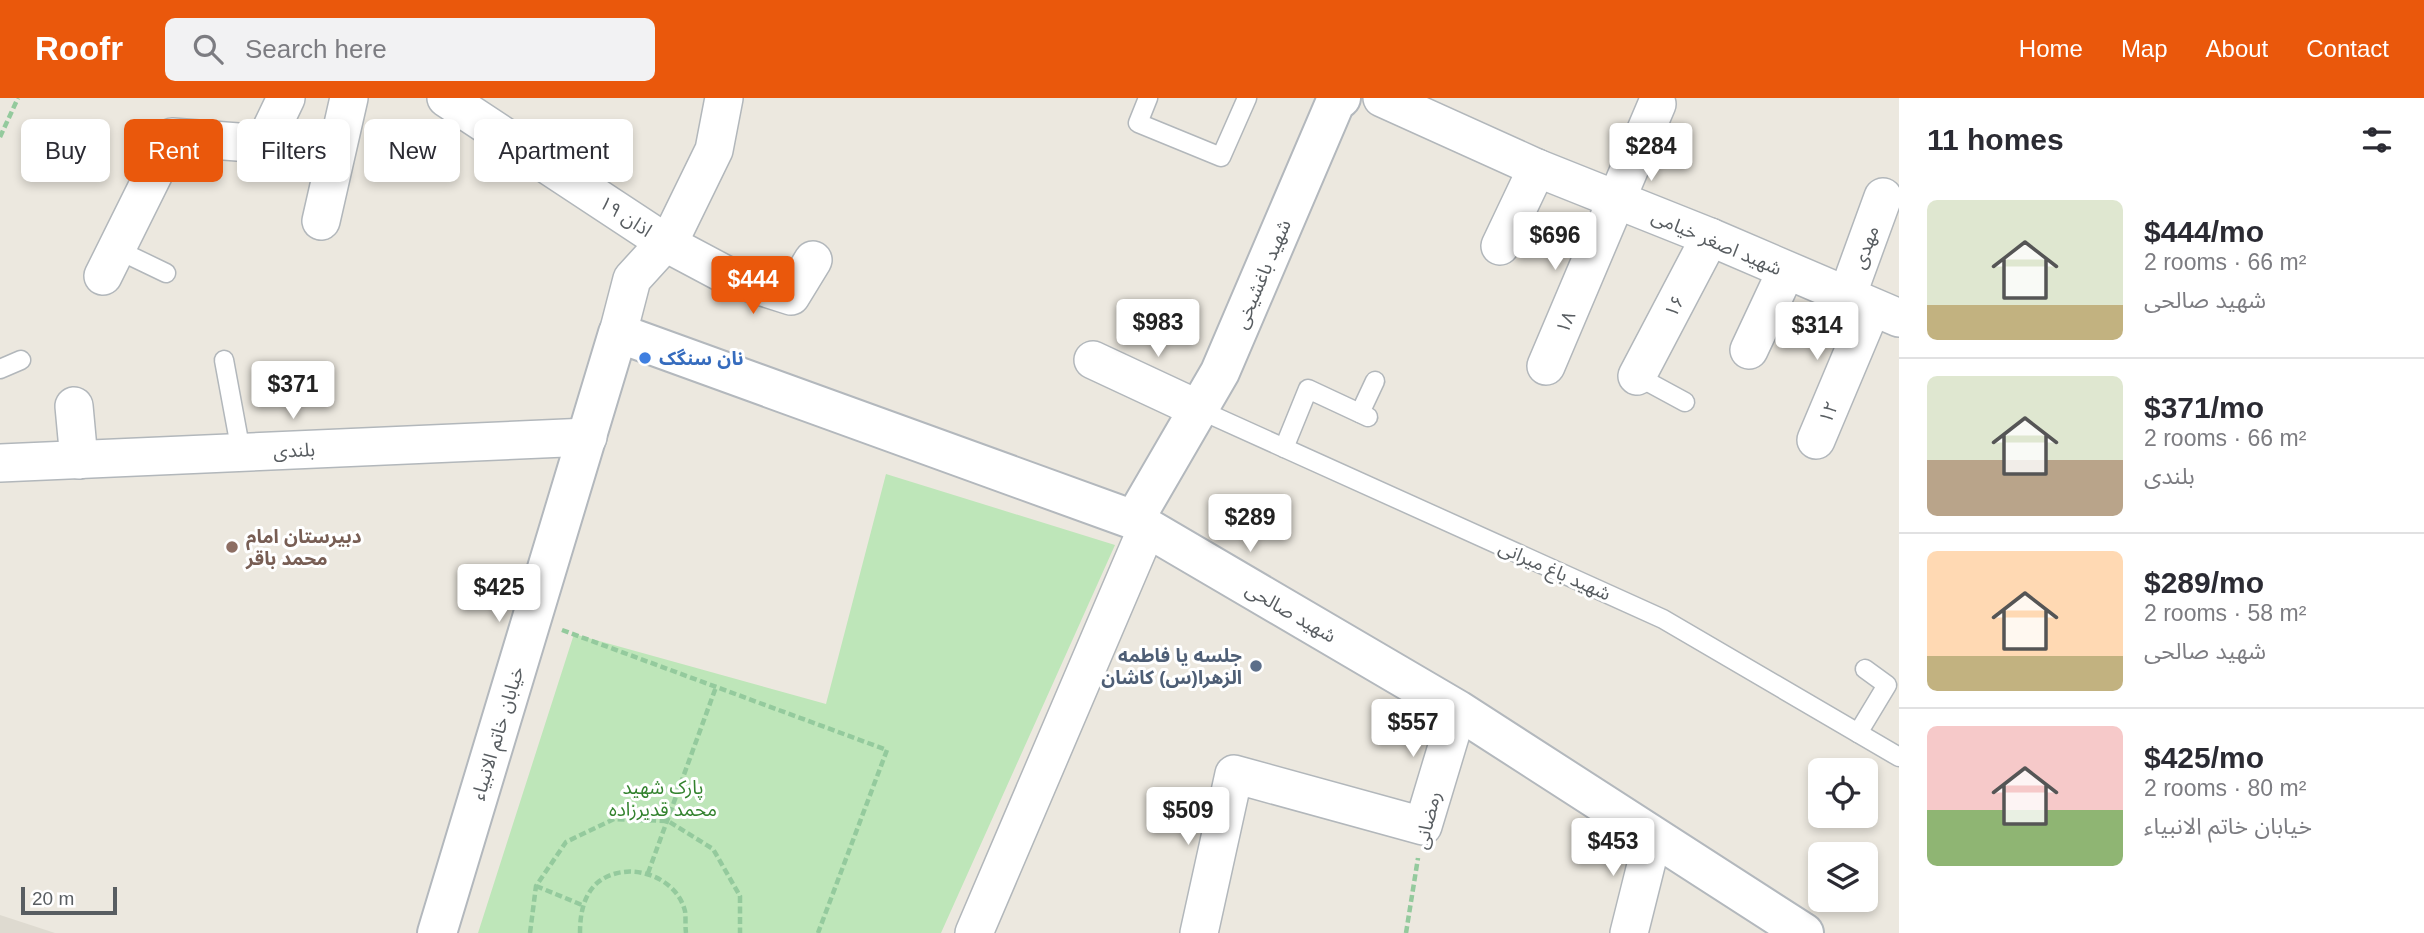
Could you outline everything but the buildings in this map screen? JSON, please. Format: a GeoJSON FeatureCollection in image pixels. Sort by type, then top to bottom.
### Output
{"type":"FeatureCollection","features":[{"type":"Feature","properties":{"kind":"street"},"geometry":{"type":"LineString","coordinates":[[110,262],[172,136],[264,144],[286,98]]}},
{"type":"Feature","properties":{"kind":"street"},"geometry":{"type":"LineString","coordinates":[[321,221],[349,98]]}},
{"type":"Feature","properties":{"kind":"street","name":"اذان ۱۹"},"geometry":{"type":"LineString","coordinates":[[446,98],[490,110],[666,243],[728,276],[791,296],[813,261]]}},
{"type":"Feature","properties":{"kind":"street"},"geometry":{"type":"LineString","coordinates":[[618,333],[632,279],[666,243],[695,192],[714,150],[724,98]]}},
{"type":"Feature","properties":{"kind":"street","name":"شهید باغشیخی"},"geometry":{"type":"LineString","coordinates":[[1140,524],[1198,409],[1220,372],[1335,103],[1341,98]]}},
{"type":"Feature","properties":{"kind":"street","name":"شهید اصغر خیامی"},"geometry":{"type":"LineString","coordinates":[[1382,98],[1537,168],[1710,237],[1873,307]]}},
{"type":"Feature","properties":{"kind":"street","name":"۱۸"},"geometry":{"type":"LineString","coordinates":[[1546,366],[1657,104]]}},
{"type":"Feature","properties":{"kind":"street"},"geometry":{"type":"LineString","coordinates":[[1500,246],[1537,168]]}},
{"type":"Feature","properties":{"kind":"street","name":"مهدی"},"geometry":{"type":"LineString","coordinates":[[1873,307],[1883,197]]}},
{"type":"Feature","properties":{"kind":"street","name":"۱۶"},"geometry":{"type":"LineString","coordinates":[[1637,376],[1710,237]]}},
{"type":"Feature","properties":{"kind":"street"},"geometry":{"type":"LineString","coordinates":[[1749,350],[1786,271]]}},
{"type":"Feature","properties":{"kind":"street","name":"۱۲"},"geometry":{"type":"LineString","coordinates":[[1816,440],[1873,307]]}},
{"type":"Feature","properties":{"kind":"street","name":"خیابان خاتم الانبیاء"},"geometry":{"type":"LineString","coordinates":[[437,933],[618,333]]}},
{"type":"Feature","properties":{"kind":"street","name":"شهید صالحی"},"geometry":{"type":"LineString","coordinates":[[618,333],[1140,524],[1458,710],[1804,933]]}},
{"type":"Feature","properties":{"kind":"street"},"geometry":{"type":"LineString","coordinates":[[1093,360],[1198,409]]}},
{"type":"Feature","properties":{"kind":"street"},"geometry":{"type":"LineString","coordinates":[[74,407],[79,460]]}},
{"type":"Feature","properties":{"kind":"street","name":"بلندی"},"geometry":{"type":"LineString","coordinates":[[0,463],[588,437]]}},
{"type":"Feature","properties":{"kind":"street"},"geometry":{"type":"LineString","coordinates":[[974,933],[1140,524]]}},
{"type":"Feature","properties":{"kind":"street","name":"رمضانی"},"geometry":{"type":"LineString","coordinates":[[1423,826],[1458,710]]}},
{"type":"Feature","properties":{"kind":"street"},"geometry":{"type":"LineString","coordinates":[[1199,933],[1234,774],[1423,826]]}},
{"type":"Feature","properties":{"kind":"street"},"geometry":{"type":"LineString","coordinates":[[1629,933],[1653,837]]}},
{"type":"Feature","properties":{"kind":"lane"},"geometry":{"type":"LineString","coordinates":[[1148,98],[1138,123],[1221,158],[1247,98]]}},
{"type":"Feature","properties":{"kind":"lane"},"geometry":{"type":"LineString","coordinates":[[110,262],[166,273]]}},
{"type":"Feature","properties":{"kind":"lane"},"geometry":{"type":"LineString","coordinates":[[224,359],[241,452]]}},
{"type":"Feature","properties":{"kind":"lane"},"geometry":{"type":"LineString","coordinates":[[0,369],[21,360]]}},
{"type":"Feature","properties":{"kind":"lane"},"geometry":{"type":"LineString","coordinates":[[1637,376],[1685,402]]}},
{"type":"Feature","properties":{"kind":"lane"},"geometry":{"type":"LineString","coordinates":[[1284,447],[1308,389],[1364,415],[1375,381]]}},
{"type":"Feature","properties":{"kind":"lane","name":"شهید باغ میرانی"},"geometry":{"type":"LineString","coordinates":[[1198,409],[1663,619],[1899,757]]}},
{"type":"Feature","properties":{"kind":"lane"},"geometry":{"type":"LineString","coordinates":[[1858,733],[1887,685],[1865,669]]}},
{"type":"Feature","properties":{"kind":"path"},"geometry":{"type":"LineString","coordinates":[[0,137],[18,98]]}},
{"type":"Feature","properties":{"kind":"path"},"geometry":{"type":"LineString","coordinates":[[532,619],[887,750],[818,933]]}},
{"type":"Feature","properties":{"kind":"path"},"geometry":{"type":"LineString","coordinates":[[649,873],[716,687]]}},
{"type":"Feature","properties":{"kind":"path"},"geometry":{"type":"LineString","coordinates":[[530,933],[536,886],[566,842],[614,818],[667,821],[713,849],[740,896],[740,933]]}},
{"type":"Feature","properties":{"kind":"path","name":"رمضانی"},"geometry":{"type":"LineString","coordinates":[[1406,933],[1423,826]]}},
{"type":"Feature","properties":{"kind":"path"},"geometry":{"type":"LineString","coordinates":[[580,933],[582,905],[597,883],[622,872],[649,873],[672,887],[685,910],[686,933]]}},
{"type":"Feature","properties":{"kind":"path"},"geometry":{"type":"LineString","coordinates":[[536,886],[582,905]]}},
{"type":"Feature","properties":{"kind":"shaded area"},"geometry":{"type":"Polygon","coordinates":[[[0,915],[55,933],[0,933],[0,915]]]}},
{"type":"Feature","properties":{"kind":"green space","name":"پارک شهید محمد قدیرزاده"},"geometry":{"type":"Polygon","coordinates":[[[886,474],[1115,545],[941,933],[478,933],[574,634],[826,704],[886,474]]]}},
{"type":"Feature","properties":{"kind":"place","name":"نان سنگک"},"geometry":{"type":"Point","coordinates":[645,358]}},
{"type":"Feature","properties":{"kind":"place","name":"دبیرستان امام محمد باقر"},"geometry":{"type":"Point","coordinates":[232,547]}},
{"type":"Feature","properties":{"kind":"place","name":"جلسه یا فاطمه الزهرا(س) کاشان"},"geometry":{"type":"Point","coordinates":[1256,666]}}]}
